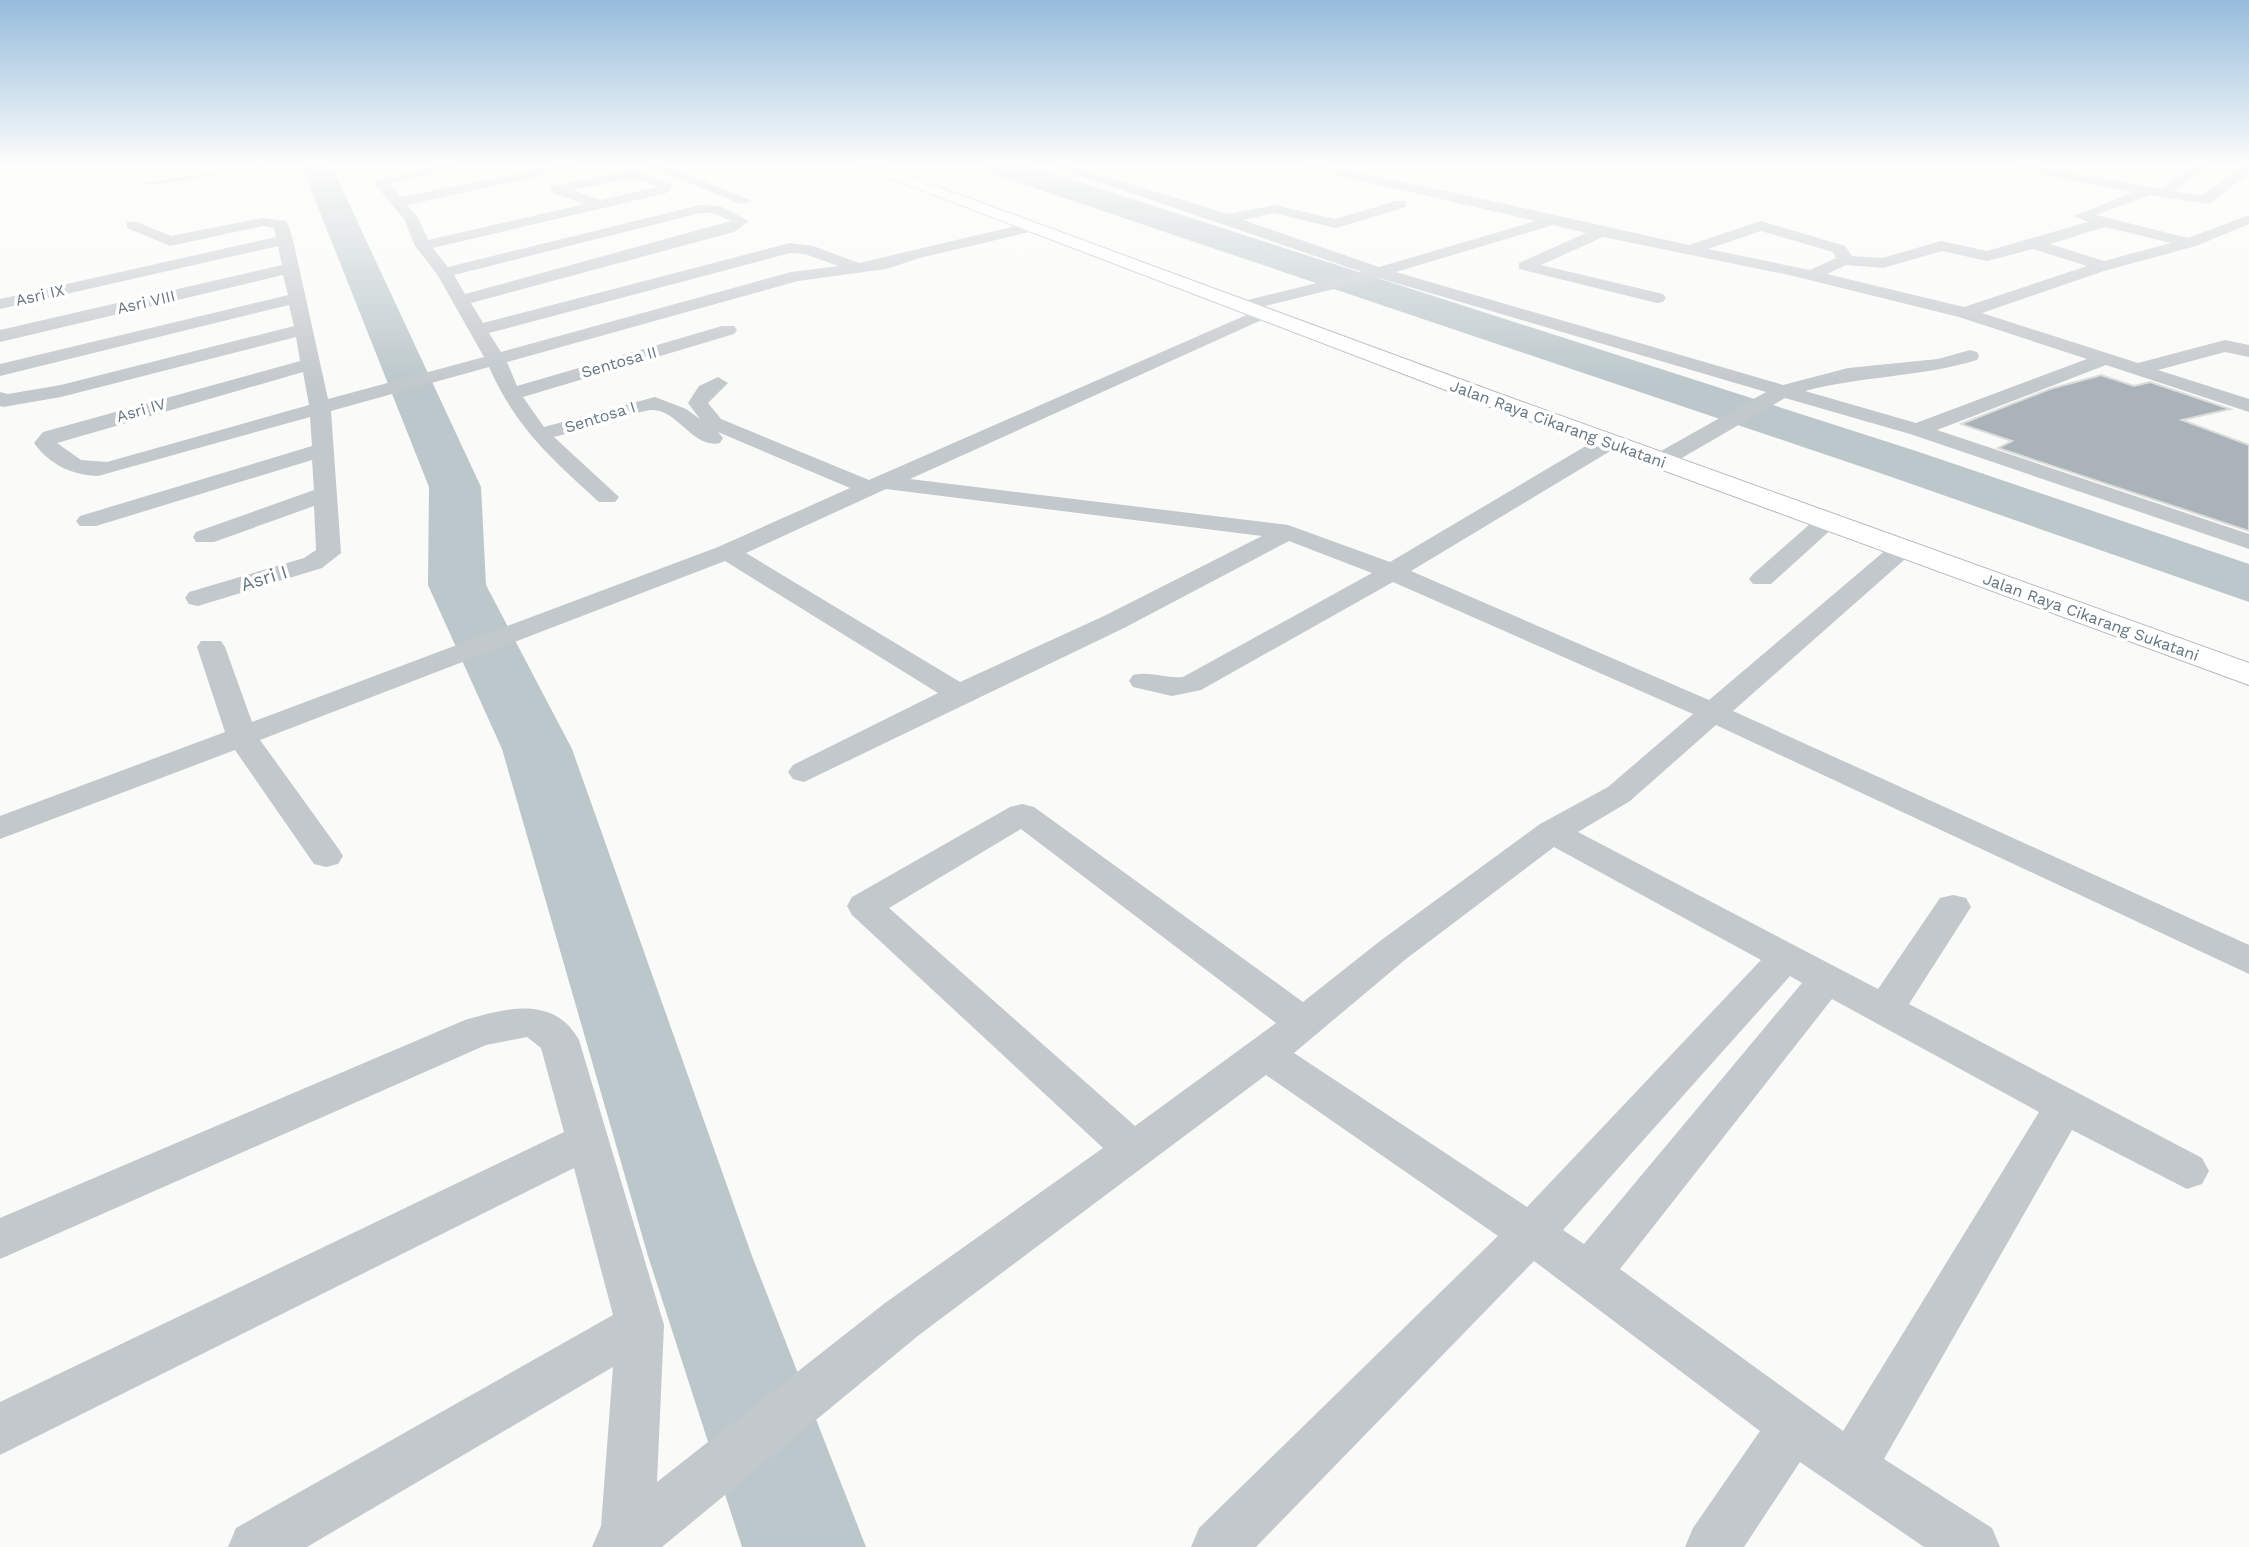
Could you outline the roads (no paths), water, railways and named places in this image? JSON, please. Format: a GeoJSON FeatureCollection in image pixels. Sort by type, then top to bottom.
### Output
{"type":"FeatureCollection","features":[{"type":"Feature","properties":{"kind":"main road","name":"Jalan Raya Cikarang Sukatani"},"geometry":{"type":"LineString","coordinates":[[1065,239],[1660,461],[2249,675]]}},
{"type":"Feature","properties":{"kind":"street"},"geometry":{"type":"LineString","coordinates":[[422,239],[423,246],[444,273],[496,360],[510,394],[539,435],[607,497]]}},
{"type":"Feature","properties":{"kind":"street"},"geometry":{"type":"LineString","coordinates":[[423,246],[453,239]]}},
{"type":"Feature","properties":{"kind":"street"},"geometry":{"type":"LineString","coordinates":[[444,273],[579,239]]}},
{"type":"Feature","properties":{"kind":"street"},"geometry":{"type":"LineString","coordinates":[[460,301],[691,239]]}},
{"type":"Feature","properties":{"kind":"street"},"geometry":{"type":"LineString","coordinates":[[320,408],[797,276],[868,266],[981,239]]}},
{"type":"Feature","properties":{"kind":"street"},"geometry":{"type":"LineString","coordinates":[[1284,239],[1377,272],[1773,397],[1917,430],[2249,542]]}},
{"type":"Feature","properties":{"kind":"street"},"geometry":{"type":"LineString","coordinates":[[0,828],[727,552],[876,486],[1250,310],[1490,239]]}},
{"type":"Feature","properties":{"kind":"street"},"geometry":{"type":"LineString","coordinates":[[1585,239],[1525,266],[1657,298]]}},
{"type":"Feature","properties":{"kind":"street"},"geometry":{"type":"LineString","coordinates":[[1640,239],[1811,275],[1965,313],[2249,406]]}},
{"type":"Feature","properties":{"kind":"street"},"geometry":{"type":"LineString","coordinates":[[1693,249],[1722,239]]}},
{"type":"Feature","properties":{"kind":"street"},"geometry":{"type":"LineString","coordinates":[[1808,239],[1839,248],[1844,252],[1844,260]]}},
{"type":"Feature","properties":{"kind":"street"},"geometry":{"type":"LineString","coordinates":[[1811,275],[1844,260],[1883,263],[1941,246],[1987,256],[2049,239]]}},
{"type":"Feature","properties":{"kind":"street"},"geometry":{"type":"LineString","coordinates":[[2174,239],[2190,243]]}},
{"type":"Feature","properties":{"kind":"street"},"geometry":{"type":"LineString","coordinates":[[1965,313],[2105,266],[2199,239]]}},
{"type":"Feature","properties":{"kind":"street"},"geometry":{"type":"LineString","coordinates":[[205,537],[325,495],[320,408],[285,240]]}},
{"type":"Feature","properties":{"kind":"street","name":"Asri IX"},"geometry":{"type":"LineString","coordinates":[[0,304],[285,240]]}},
{"type":"Feature","properties":{"kind":"street"},"geometry":{"type":"LineString","coordinates":[[2034,244],[2105,266]]}},
{"type":"Feature","properties":{"kind":"street"},"geometry":{"type":"LineString","coordinates":[[478,330],[790,248],[807,249],[868,266]]}},
{"type":"Feature","properties":{"kind":"street","name":"Asri VIII"},"geometry":{"type":"LineString","coordinates":[[0,336],[291,268]]}},
{"type":"Feature","properties":{"kind":"street"},"geometry":{"type":"LineString","coordinates":[[0,370],[297,298]]}},
{"type":"Feature","properties":{"kind":"street"},"geometry":{"type":"LineString","coordinates":[[0,398],[3,401],[21,400],[61,391],[305,329]]}},
{"type":"Feature","properties":{"kind":"street","name":"Sentosa II"},"geometry":{"type":"LineString","coordinates":[[510,394],[728,330]]}},
{"type":"Feature","properties":{"kind":"street"},"geometry":{"type":"LineString","coordinates":[[2140,369],[2225,346],[2249,351]]}},
{"type":"Feature","properties":{"kind":"street"},"geometry":{"type":"LineString","coordinates":[[1660,461],[1773,397],[1848,373],[1940,365],[1970,356]]}},
{"type":"Feature","properties":{"kind":"street"},"geometry":{"type":"LineString","coordinates":[[1917,430],[2108,358]]}},
{"type":"Feature","properties":{"kind":"street","name":"Asri IV"},"geometry":{"type":"LineString","coordinates":[[311,364],[82,427],[51,437],[45,443],[54,455],[76,468],[108,469],[320,408]]}},
{"type":"Feature","properties":{"kind":"street"},"geometry":{"type":"LineString","coordinates":[[718,383],[706,390],[698,403],[714,423],[876,486],[1288,532],[1392,572],[1714,713],[2249,961]]}},
{"type":"Feature","properties":{"kind":"street","name":"Sentosa I"},"geometry":{"type":"LineString","coordinates":[[539,435],[655,403],[679,413],[730,452]]}},
{"type":"Feature","properties":{"kind":"street"},"geometry":{"type":"LineString","coordinates":[[1143,681],[1172,687],[1191,684],[1392,572],[1609,442]]}},
{"type":"Feature","properties":{"kind":"street"},"geometry":{"type":"LineString","coordinates":[[88,521],[322,450]]}},
{"type":"Feature","properties":{"kind":"street","name":"Asri I"},"geometry":{"type":"LineString","coordinates":[[198,598],[313,563],[329,554],[325,495]]}},
{"type":"Feature","properties":{"kind":"street"},"geometry":{"type":"LineString","coordinates":[[1762,579],[1826,522]]}},
{"type":"Feature","properties":{"kind":"street"},"geometry":{"type":"LineString","coordinates":[[804,772],[959,694],[1115,622],[1288,532]]}},
{"type":"Feature","properties":{"kind":"street"},"geometry":{"type":"LineString","coordinates":[[624,1546],[902,1319],[1265,1054],[1393,950],[1552,832],[1619,794],[1903,548]]}},
{"type":"Feature","properties":{"kind":"street"},"geometry":{"type":"LineString","coordinates":[[727,552],[959,694]]}},
{"type":"Feature","properties":{"kind":"street"},"geometry":{"type":"LineString","coordinates":[[211,647],[242,737],[326,856]]}},
{"type":"Feature","properties":{"kind":"street"},"geometry":{"type":"LineString","coordinates":[[1133,1150],[864,906],[1022,814],[1304,1023]]}},
{"type":"Feature","properties":{"kind":"street"},"geometry":{"type":"LineString","coordinates":[[1552,832],[1825,981],[2187,1171]]}},
{"type":"Feature","properties":{"kind":"street"},"geometry":{"type":"LineString","coordinates":[[1884,1011],[1953,907]]}},
{"type":"Feature","properties":{"kind":"street"},"geometry":{"type":"LineString","coordinates":[[1218,1547],[1531,1234],[1785,958]]}},
{"type":"Feature","properties":{"kind":"street"},"geometry":{"type":"LineString","coordinates":[[1589,1273],[1825,981]]}},
{"type":"Feature","properties":{"kind":"street"},"geometry":{"type":"LineString","coordinates":[[0,1239],[479,1031],[533,1021],[559,1040],[640,1325],[624,1546]]}},
{"type":"Feature","properties":{"kind":"street"},"geometry":{"type":"LineString","coordinates":[[1265,1054],[1589,1273],[1850,1468],[1973,1547]]}},
{"type":"Feature","properties":{"kind":"street"},"geometry":{"type":"LineString","coordinates":[[1850,1468],[2064,1106]]}},
{"type":"Feature","properties":{"kind":"street"},"geometry":{"type":"LineString","coordinates":[[0,1429],[587,1141]]}},
{"type":"Feature","properties":{"kind":"street"},"geometry":{"type":"LineString","coordinates":[[255,1547],[640,1325]]}},
{"type":"Feature","properties":{"kind":"street"},"geometry":{"type":"LineString","coordinates":[[1712,1547],[1794,1426]]}},
{"type":"Feature","properties":{"kind":"waterway"},"geometry":{"type":"LineString","coordinates":[[348,239],[455,487],[457,585],[537,749],[700,1256],[804,1547]]}},
{"type":"Feature","properties":{"kind":"waterway"},"geometry":{"type":"LineString","coordinates":[[1221,239],[1898,462],[2249,584]]}}]}
